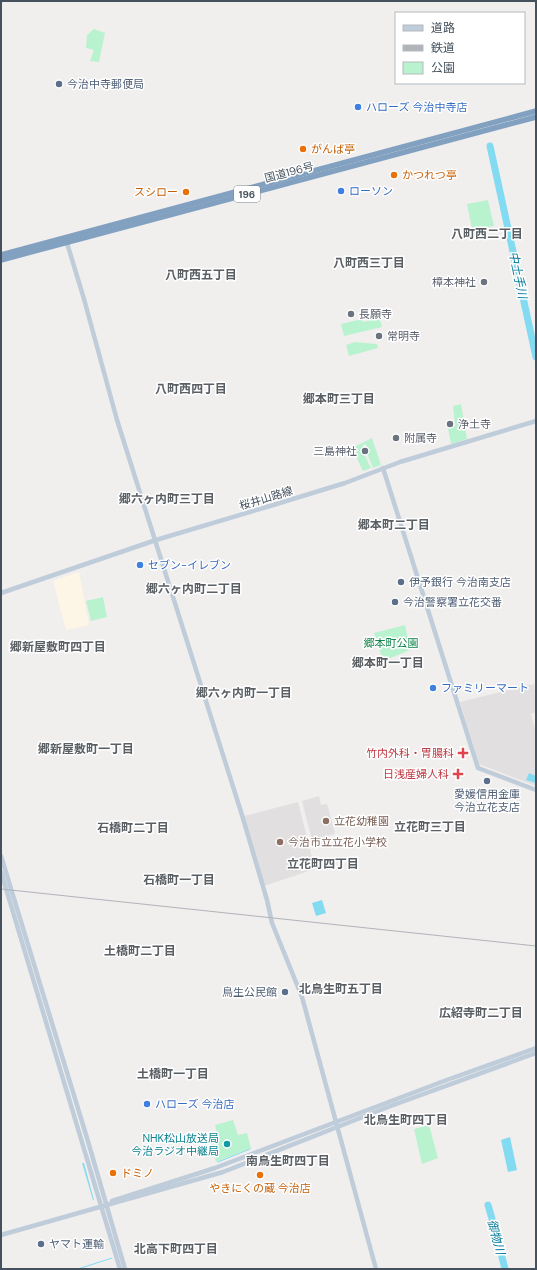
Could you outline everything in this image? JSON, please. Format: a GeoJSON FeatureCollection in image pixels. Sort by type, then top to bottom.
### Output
{"type":"FeatureCollection","features":[{"type":"Feature","properties":{"kind":"highway","name":"国道196号"},"geometry":{"type":"LineString","coordinates":[[1,260],[493,125],[536,111]]}},
{"type":"Feature","properties":{"kind":"highway","name":"国道196号"},"geometry":{"type":"LineString","coordinates":[[1,255],[493,125],[536,117]]}},
{"type":"Feature","properties":{"kind":"street"},"geometry":{"type":"LineString","coordinates":[[67,243],[117,420],[246,827],[272,923],[302,998],[338,1124],[376,1269]]}},
{"type":"Feature","properties":{"kind":"street","name":"桜井山路線"},"geometry":{"type":"LineString","coordinates":[[1,593],[156,540],[315,492],[383,468],[536,421]]}},
{"type":"Feature","properties":{"kind":"street"},"geometry":{"type":"LineString","coordinates":[[383,468],[478,768],[536,790]]}},
{"type":"Feature","properties":{"kind":"street"},"geometry":{"type":"LineString","coordinates":[[1,856],[107,1204],[125,1269]]}},
{"type":"Feature","properties":{"kind":"street"},"geometry":{"type":"LineString","coordinates":[[1,872],[120,1269]]}},
{"type":"Feature","properties":{"kind":"street"},"geometry":{"type":"LineString","coordinates":[[1,1235],[223,1172],[338,1124],[536,1048]]}},
{"type":"Feature","properties":{"kind":"street"},"geometry":{"type":"LineString","coordinates":[[338,1124],[536,1053]]}},
{"type":"Feature","properties":{"kind":"shaded area"},"geometry":{"type":"Polygon","coordinates":[[[79,572],[89,625],[66,630],[53,581],[79,572]]]}},
{"type":"Feature","properties":{"kind":"shaded area"},"geometry":{"type":"Polygon","coordinates":[[[534,684],[536,712],[531,714],[536,733],[536,786],[479,764],[460,702],[534,684]]]}},
{"type":"Feature","properties":{"kind":"shaded area"},"geometry":{"type":"Polygon","coordinates":[[[319,796],[321,805],[327,804],[335,834],[312,840],[302,801],[319,796]]]}},
{"type":"Feature","properties":{"kind":"shaded area","name":"今治市立立花小学校"},"geometry":{"type":"Polygon","coordinates":[[[298,802],[315,869],[264,886],[244,816],[298,802]]]}},
{"type":"Feature","properties":{"kind":"green space"},"geometry":{"type":"Polygon","coordinates":[[[94,29],[105,33],[99,62],[90,61],[94,50],[86,48],[87,35],[94,29]]]}},
{"type":"Feature","properties":{"kind":"green space"},"geometry":{"type":"Polygon","coordinates":[[[488,200],[494,226],[472,229],[467,204],[488,200]]]}},
{"type":"Feature","properties":{"kind":"green space"},"geometry":{"type":"Polygon","coordinates":[[[380,318],[382,327],[344,336],[341,324],[362,319],[363,322],[380,318]]]}},
{"type":"Feature","properties":{"kind":"green space"},"geometry":{"type":"Polygon","coordinates":[[[355,342],[377,344],[378,348],[349,356],[346,345],[355,342]]]}},
{"type":"Feature","properties":{"kind":"green space"},"geometry":{"type":"Polygon","coordinates":[[[461,404],[467,439],[451,444],[448,428],[455,426],[453,406],[461,404]]]}},
{"type":"Feature","properties":{"kind":"green space"},"geometry":{"type":"Polygon","coordinates":[[[372,438],[381,465],[373,468],[367,453],[370,451],[365,444],[363,445],[364,448],[360,450],[362,455],[364,454],[371,468],[363,471],[352,448],[372,438]]]}},
{"type":"Feature","properties":{"kind":"green space"},"geometry":{"type":"Polygon","coordinates":[[[103,597],[107,617],[91,621],[86,601],[103,597]]]}},
{"type":"Feature","properties":{"kind":"green space","name":"郷本町公園"},"geometry":{"type":"Polygon","coordinates":[[[405,625],[410,650],[383,661],[374,633],[405,625]]]}},
{"type":"Feature","properties":{"kind":"green space"},"geometry":{"type":"Polygon","coordinates":[[[233,1120],[238,1135],[247,1133],[251,1148],[216,1162],[211,1142],[219,1140],[215,1125],[233,1120]]]}},
{"type":"Feature","properties":{"kind":"green space"},"geometry":{"type":"Polygon","coordinates":[[[429,1125],[438,1158],[422,1164],[414,1129],[429,1125]]]}},
{"type":"Feature","properties":{"kind":"water"},"geometry":{"type":"Polygon","coordinates":[[[529,773],[536,776],[536,783],[526,780],[529,773]]]}},
{"type":"Feature","properties":{"kind":"water"},"geometry":{"type":"Polygon","coordinates":[[[322,900],[326,913],[316,916],[312,903],[322,900]]]}},
{"type":"Feature","properties":{"kind":"water"},"geometry":{"type":"Polygon","coordinates":[[[510,1137],[517,1170],[508,1172],[501,1140],[510,1137]]]}},
{"type":"Feature","properties":{"kind":"water"},"geometry":{"type":"Polygon","coordinates":[[[82,1163],[84,1163],[94,1200],[93,1200],[82,1163]]]}},
{"type":"Feature","properties":{"kind":"waterway","name":"中土手川"},"geometry":{"type":"LineString","coordinates":[[490,146],[536,357]]}},
{"type":"Feature","properties":{"kind":"waterway"},"geometry":{"type":"LineString","coordinates":[[218,1162],[250,1149]]}},
{"type":"Feature","properties":{"kind":"waterway","name":"御物川"},"geometry":{"type":"LineString","coordinates":[[488,1205],[505,1269]]}},
{"type":"Feature","properties":{"kind":"waterway"},"geometry":{"type":"LineString","coordinates":[[78,1269],[112,1258]]}},
{"type":"Feature","properties":{"kind":"railway"},"geometry":{"type":"LineString","coordinates":[[1,889],[536,946]]}},
{"type":"Feature","properties":{"kind":"place","name":"今治中寺郵便局"},"geometry":{"type":"Point","coordinates":[59,84]}},
{"type":"Feature","properties":{"kind":"place","name":"ハローズ 今治中寺店"},"geometry":{"type":"Point","coordinates":[358,107]}},
{"type":"Feature","properties":{"kind":"place","name":"がんば亭"},"geometry":{"type":"Point","coordinates":[303,149]}},
{"type":"Feature","properties":{"kind":"place","name":"かつれつ亭"},"geometry":{"type":"Point","coordinates":[394,175]}},
{"type":"Feature","properties":{"kind":"place","name":"ローソン"},"geometry":{"type":"Point","coordinates":[341,191]}},
{"type":"Feature","properties":{"kind":"place","name":"スシロー"},"geometry":{"type":"Point","coordinates":[186,192]}},
{"type":"Feature","properties":{"kind":"place","name":"樟本神社"},"geometry":{"type":"Point","coordinates":[484,282]}},
{"type":"Feature","properties":{"kind":"place","name":"長願寺"},"geometry":{"type":"Point","coordinates":[351,314]}},
{"type":"Feature","properties":{"kind":"place","name":"常明寺"},"geometry":{"type":"Point","coordinates":[379,336]}},
{"type":"Feature","properties":{"kind":"place","name":"浄土寺"},"geometry":{"type":"Point","coordinates":[450,424]}},
{"type":"Feature","properties":{"kind":"place","name":"附属寺"},"geometry":{"type":"Point","coordinates":[396,438]}},
{"type":"Feature","properties":{"kind":"place","name":"三島神社"},"geometry":{"type":"Point","coordinates":[365,451]}},
{"type":"Feature","properties":{"kind":"place","name":"セブン-イレブン"},"geometry":{"type":"Point","coordinates":[140,565]}},
{"type":"Feature","properties":{"kind":"place","name":"伊予銀行 今治南支店"},"geometry":{"type":"Point","coordinates":[401,582]}},
{"type":"Feature","properties":{"kind":"place","name":"今治警察署立花交番"},"geometry":{"type":"Point","coordinates":[395,602]}},
{"type":"Feature","properties":{"kind":"place","name":"ファミリーマート"},"geometry":{"type":"Point","coordinates":[433,688]}},
{"type":"Feature","properties":{"kind":"place","name":"竹内外科・胃腸科"},"geometry":{"type":"Point","coordinates":[463,753]}},
{"type":"Feature","properties":{"kind":"place","name":"日浅産婦人科"},"geometry":{"type":"Point","coordinates":[458,774]}},
{"type":"Feature","properties":{"kind":"place","name":"愛媛信用金庫 今治立花支店"},"geometry":{"type":"Point","coordinates":[487,781]}},
{"type":"Feature","properties":{"kind":"place","name":"立花幼稚園"},"geometry":{"type":"Point","coordinates":[326,821]}},
{"type":"Feature","properties":{"kind":"place","name":"今治市立立花小学校"},"geometry":{"type":"Point","coordinates":[280,842]}},
{"type":"Feature","properties":{"kind":"place","name":"鳥生公民館"},"geometry":{"type":"Point","coordinates":[285,992]}},
{"type":"Feature","properties":{"kind":"place","name":"ハローズ 今治店"},"geometry":{"type":"Point","coordinates":[147,1104]}},
{"type":"Feature","properties":{"kind":"place","name":"NHK松山放送局 今治ラジオ中継局"},"geometry":{"type":"Point","coordinates":[227,1144]}},
{"type":"Feature","properties":{"kind":"place","name":"ドミノ"},"geometry":{"type":"Point","coordinates":[113,1173]}},
{"type":"Feature","properties":{"kind":"place","name":"やきにくの蔵 今治店"},"geometry":{"type":"Point","coordinates":[260,1175]}},
{"type":"Feature","properties":{"kind":"place","name":"ヤマト運輸"},"geometry":{"type":"Point","coordinates":[41,1244]}},
{"type":"Feature","properties":{"kind":"district","name":"八町西二丁目"},"geometry":{"type":"Point","coordinates":[487,234]}},
{"type":"Feature","properties":{"kind":"district","name":"八町西三丁目"},"geometry":{"type":"Point","coordinates":[369,263]}},
{"type":"Feature","properties":{"kind":"district","name":"八町西五丁目"},"geometry":{"type":"Point","coordinates":[201,275]}},
{"type":"Feature","properties":{"kind":"district","name":"八町西四丁目"},"geometry":{"type":"Point","coordinates":[191,389]}},
{"type":"Feature","properties":{"kind":"district","name":"郷本町三丁目"},"geometry":{"type":"Point","coordinates":[339,399]}},
{"type":"Feature","properties":{"kind":"district","name":"郷六ヶ内町三丁目"},"geometry":{"type":"Point","coordinates":[167,499]}},
{"type":"Feature","properties":{"kind":"district","name":"郷本町二丁目"},"geometry":{"type":"Point","coordinates":[394,525]}},
{"type":"Feature","properties":{"kind":"district","name":"郷六ヶ内町二丁目"},"geometry":{"type":"Point","coordinates":[194,589]}},
{"type":"Feature","properties":{"kind":"district","name":"郷新屋敷町四丁目"},"geometry":{"type":"Point","coordinates":[58,647]}},
{"type":"Feature","properties":{"kind":"district","name":"郷本町一丁目"},"geometry":{"type":"Point","coordinates":[388,663]}},
{"type":"Feature","properties":{"kind":"district","name":"郷六ヶ内町一丁目"},"geometry":{"type":"Point","coordinates":[244,693]}},
{"type":"Feature","properties":{"kind":"district","name":"郷新屋敷町一丁目"},"geometry":{"type":"Point","coordinates":[86,749]}},
{"type":"Feature","properties":{"kind":"district","name":"立花町三丁目"},"geometry":{"type":"Point","coordinates":[430,827]}},
{"type":"Feature","properties":{"kind":"district","name":"石橋町二丁目"},"geometry":{"type":"Point","coordinates":[133,828]}},
{"type":"Feature","properties":{"kind":"district","name":"立花町四丁目"},"geometry":{"type":"Point","coordinates":[323,864]}},
{"type":"Feature","properties":{"kind":"district","name":"石橋町一丁目"},"geometry":{"type":"Point","coordinates":[179,880]}},
{"type":"Feature","properties":{"kind":"district","name":"土橋町二丁目"},"geometry":{"type":"Point","coordinates":[140,951]}},
{"type":"Feature","properties":{"kind":"district","name":"北鳥生町五丁目"},"geometry":{"type":"Point","coordinates":[341,989]}},
{"type":"Feature","properties":{"kind":"district","name":"広紹寺町二丁目"},"geometry":{"type":"Point","coordinates":[481,1013]}},
{"type":"Feature","properties":{"kind":"district","name":"土橋町一丁目"},"geometry":{"type":"Point","coordinates":[173,1074]}},
{"type":"Feature","properties":{"kind":"district","name":"北鳥生町四丁目"},"geometry":{"type":"Point","coordinates":[406,1120]}},
{"type":"Feature","properties":{"kind":"district","name":"南鳥生町四丁目"},"geometry":{"type":"Point","coordinates":[288,1161]}},
{"type":"Feature","properties":{"kind":"district","name":"北高下町四丁目"},"geometry":{"type":"Point","coordinates":[176,1249]}}]}
